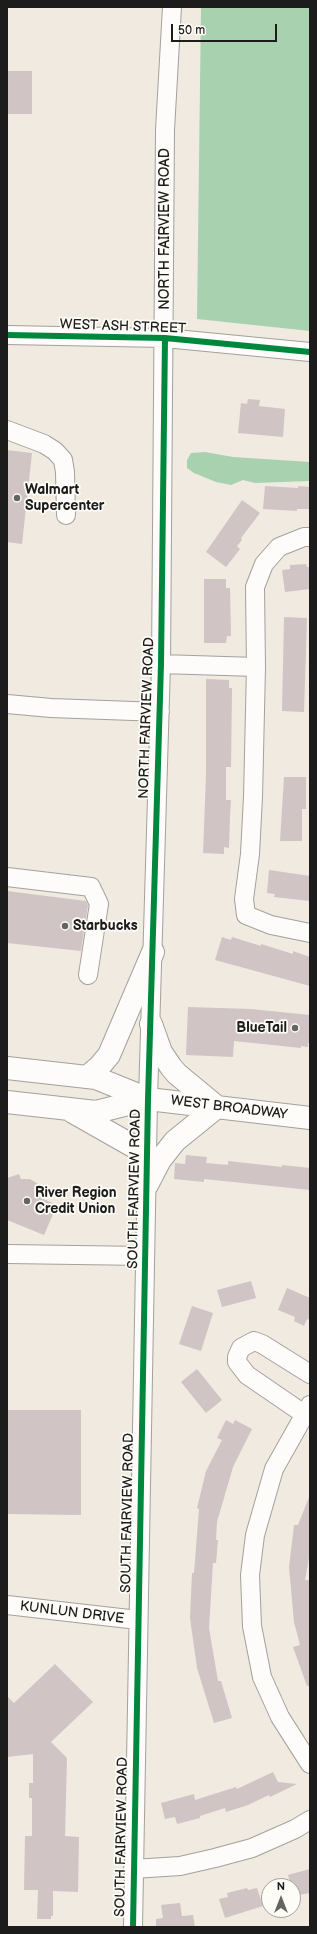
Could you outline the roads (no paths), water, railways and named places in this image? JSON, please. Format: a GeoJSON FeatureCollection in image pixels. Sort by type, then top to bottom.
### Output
{"type":"FeatureCollection","features":[{"type":"Feature","properties":{"kind":"main road"},"geometry":{"type":"LineString","coordinates":[[86,1077],[99,1067],[109,1055],[153,952]]}},
{"type":"Feature","properties":{"kind":"main road"},"geometry":{"type":"LineString","coordinates":[[147,1185],[160,1160],[175,1141],[217,1107],[177,1074],[171,1067],[162,1052],[151,1024]]}},
{"type":"Feature","properties":{"kind":"main road","name":"WEST BROADWAY"},"geometry":{"type":"LineString","coordinates":[[7,1068],[96,1078],[148,1099],[310,1118]]}},
{"type":"Feature","properties":{"kind":"main road","name":"WEST BROADWAY"},"geometry":{"type":"LineString","coordinates":[[7,1102],[96,1112],[148,1099]]}},
{"type":"Feature","properties":{"kind":"main road"},"geometry":{"type":"LineString","coordinates":[[67,1108],[147,1154]]}},
{"type":"Feature","properties":{"kind":"street","name":"NORTH FAIRVIEW ROAD"},"geometry":{"type":"LineString","coordinates":[[148,1099],[162,664],[165,130],[172,7]]}},
{"type":"Feature","properties":{"kind":"street","name":"WEST ASH STREET"},"geometry":{"type":"LineString","coordinates":[[7,335],[165,338],[310,352]]}},
{"type":"Feature","properties":{"kind":"street"},"geometry":{"type":"LineString","coordinates":[[7,430],[44,444],[55,451],[63,460],[65,472],[66,515]]}},
{"type":"Feature","properties":{"kind":"street"},"geometry":{"type":"LineString","coordinates":[[310,538],[304,537],[279,547],[264,564],[255,587],[256,667],[253,797],[250,854],[244,900],[246,915],[271,925],[310,933]]}},
{"type":"Feature","properties":{"kind":"street"},"geometry":{"type":"LineString","coordinates":[[162,664],[256,667]]}},
{"type":"Feature","properties":{"kind":"street"},"geometry":{"type":"LineString","coordinates":[[7,704],[51,708],[160,712]]}},
{"type":"Feature","properties":{"kind":"street"},"geometry":{"type":"LineString","coordinates":[[7,877],[91,887],[99,904],[88,975]]}},
{"type":"Feature","properties":{"kind":"street","name":"SOUTH FAIRVIEW ROAD"},"geometry":{"type":"LineString","coordinates":[[133,1927],[148,1099]]}},
{"type":"Feature","properties":{"kind":"street"},"geometry":{"type":"LineString","coordinates":[[7,1254],[145,1256]]}},
{"type":"Feature","properties":{"kind":"street"},"geometry":{"type":"LineString","coordinates":[[310,1374],[262,1344],[254,1341],[241,1348],[238,1357],[238,1362],[246,1375],[307,1410],[274,1469],[255,1535],[250,1575],[252,1626],[262,1677],[280,1717],[310,1764]]}},
{"type":"Feature","properties":{"kind":"street","name":"KUNLUN DRIVE"},"geometry":{"type":"LineString","coordinates":[[7,1605],[138,1620]]}},
{"type":"Feature","properties":{"kind":"street"},"geometry":{"type":"LineString","coordinates":[[133,1869],[180,1866],[252,1848],[295,1829],[310,1820]]}},
{"type":"Feature","properties":{"kind":"place","name":"Walmart Supercenter"},"geometry":{"type":"Point","coordinates":[17,498]}},
{"type":"Feature","properties":{"kind":"place","name":"Starbucks"},"geometry":{"type":"Point","coordinates":[65,926]}},
{"type":"Feature","properties":{"kind":"place","name":"BlueTail"},"geometry":{"type":"Point","coordinates":[295,1028]}},
{"type":"Feature","properties":{"kind":"place","name":"River Region Credit Union"},"geometry":{"type":"Point","coordinates":[27,1201]}}]}
